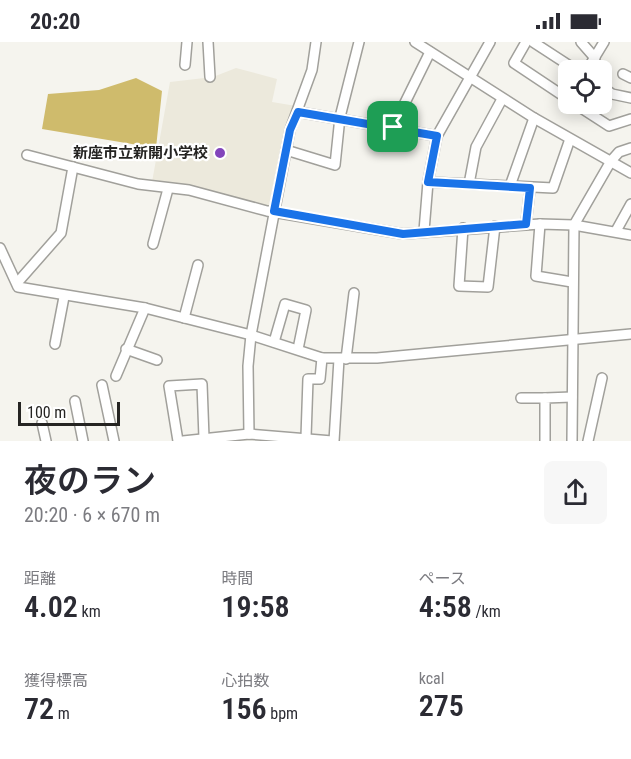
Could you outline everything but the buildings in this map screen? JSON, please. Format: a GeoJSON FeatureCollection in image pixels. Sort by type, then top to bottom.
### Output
{"type":"FeatureCollection","features":[{"type":"Feature","properties":{"kind":"street"},"geometry":{"type":"LineString","coordinates":[[185,65],[187,42]]}},
{"type":"Feature","properties":{"kind":"street"},"geometry":{"type":"LineString","coordinates":[[208,42],[210,77]]}},
{"type":"Feature","properties":{"kind":"street"},"geometry":{"type":"LineString","coordinates":[[249,434],[248,366],[251,335],[286,150],[312,70],[316,42]]}},
{"type":"Feature","properties":{"kind":"street"},"geometry":{"type":"LineString","coordinates":[[286,150],[335,165],[340,117],[359,42]]}},
{"type":"Feature","properties":{"kind":"street"},"geometry":{"type":"LineString","coordinates":[[415,42],[502,99],[631,173]]}},
{"type":"Feature","properties":{"kind":"street"},"geometry":{"type":"LineString","coordinates":[[424,231],[428,182],[437,136],[490,42]]}},
{"type":"Feature","properties":{"kind":"street"},"geometry":{"type":"LineString","coordinates":[[526,42],[514,63],[558,92]]}},
{"type":"Feature","properties":{"kind":"street"},"geometry":{"type":"LineString","coordinates":[[533,42],[561,60]]}},
{"type":"Feature","properties":{"kind":"street"},"geometry":{"type":"LineString","coordinates":[[581,42],[595,58],[604,42]]}},
{"type":"Feature","properties":{"kind":"street"},"geometry":{"type":"LineString","coordinates":[[393,127],[430,52]]}},
{"type":"Feature","properties":{"kind":"street"},"geometry":{"type":"LineString","coordinates":[[612,94],[631,98]]}},
{"type":"Feature","properties":{"kind":"street"},"geometry":{"type":"LineString","coordinates":[[469,184],[476,147],[502,99]]}},
{"type":"Feature","properties":{"kind":"street"},"geometry":{"type":"LineString","coordinates":[[298,112],[340,117],[437,136]]}},
{"type":"Feature","properties":{"kind":"street"},"geometry":{"type":"LineString","coordinates":[[590,114],[609,126],[631,119]]}},
{"type":"Feature","properties":{"kind":"street"},"geometry":{"type":"LineString","coordinates":[[510,186],[534,118]]}},
{"type":"Feature","properties":{"kind":"street"},"geometry":{"type":"LineString","coordinates":[[428,182],[530,188],[554,187],[570,139]]}},
{"type":"Feature","properties":{"kind":"street"},"geometry":{"type":"LineString","coordinates":[[602,378],[589,439],[572,437],[571,341],[574,225],[611,161],[619,152],[631,148]]}},
{"type":"Feature","properties":{"kind":"street"},"geometry":{"type":"LineString","coordinates":[[27,155],[168,189],[189,190],[274,211],[370,230],[403,234],[540,224],[574,225],[631,235]]}},
{"type":"Feature","properties":{"kind":"street"},"geometry":{"type":"LineString","coordinates":[[17,283],[61,233],[73,167]]}},
{"type":"Feature","properties":{"kind":"street"},"geometry":{"type":"LineString","coordinates":[[526,224],[530,188]]}},
{"type":"Feature","properties":{"kind":"street"},"geometry":{"type":"LineString","coordinates":[[153,244],[168,189]]}},
{"type":"Feature","properties":{"kind":"street"},"geometry":{"type":"LineString","coordinates":[[616,231],[631,204]]}},
{"type":"Feature","properties":{"kind":"street"},"geometry":{"type":"LineString","coordinates":[[540,224],[536,276],[572,282]]}},
{"type":"Feature","properties":{"kind":"street"},"geometry":{"type":"LineString","coordinates":[[463,228],[459,286],[488,287],[495,226]]}},
{"type":"Feature","properties":{"kind":"street"},"geometry":{"type":"LineString","coordinates":[[0,248],[18,287],[64,297],[145,308],[251,335],[322,358],[343,359],[631,334]]}},
{"type":"Feature","properties":{"kind":"street"},"geometry":{"type":"LineString","coordinates":[[184,318],[198,265]]}},
{"type":"Feature","properties":{"kind":"street"},"geometry":{"type":"LineString","coordinates":[[183,441],[249,434],[306,437],[329,441],[354,293]]}},
{"type":"Feature","properties":{"kind":"street"},"geometry":{"type":"LineString","coordinates":[[55,344],[64,297]]}},
{"type":"Feature","properties":{"kind":"street"},"geometry":{"type":"LineString","coordinates":[[274,342],[285,304],[306,310],[298,349]]}},
{"type":"Feature","properties":{"kind":"street"},"geometry":{"type":"LineString","coordinates":[[116,376],[145,308]]}},
{"type":"Feature","properties":{"kind":"street"},"geometry":{"type":"LineString","coordinates":[[126,350],[157,360]]}},
{"type":"Feature","properties":{"kind":"street"},"geometry":{"type":"LineString","coordinates":[[306,437],[308,379],[320,379],[322,358]]}},
{"type":"Feature","properties":{"kind":"street"},"geometry":{"type":"LineString","coordinates":[[178,441],[169,386],[202,384],[208,439]]}},
{"type":"Feature","properties":{"kind":"street"},"geometry":{"type":"LineString","coordinates":[[102,385],[114,441]]}},
{"type":"Feature","properties":{"kind":"street"},"geometry":{"type":"LineString","coordinates":[[521,398],[572,397]]}},
{"type":"Feature","properties":{"kind":"street"},"geometry":{"type":"LineString","coordinates":[[545,398],[545,441]]}},
{"type":"Feature","properties":{"kind":"street"},"geometry":{"type":"LineString","coordinates":[[75,401],[83,441]]}},
{"type":"Feature","properties":{"kind":"street"},"geometry":{"type":"LineString","coordinates":[[42,423],[46,441]]}},
{"type":"Feature","properties":{"kind":"shaded area","name":"新座市立新開小学校"},"geometry":{"type":"Polygon","coordinates":[[[236,68],[277,79],[272,102],[296,106],[273,205],[269,207],[178,184],[152,182],[170,82],[213,77],[236,68]]]}},
{"type":"Feature","properties":{"kind":"shaded area"},"geometry":{"type":"Polygon","coordinates":[[[136,78],[162,91],[156,148],[42,129],[48,94],[99,90],[136,78]]]}},
{"type":"Feature","properties":{"kind":"place","name":"新座市立新開小学校"},"geometry":{"type":"Point","coordinates":[220,153]}},
{"type":"Feature","properties":{"kind":"route"},"geometry":{"type":"LineString","coordinates":[[298,112],[393,127],[437,136],[428,182],[530,188],[526,224],[403,234],[359,228],[274,211],[290,130],[298,112]]}}]}
